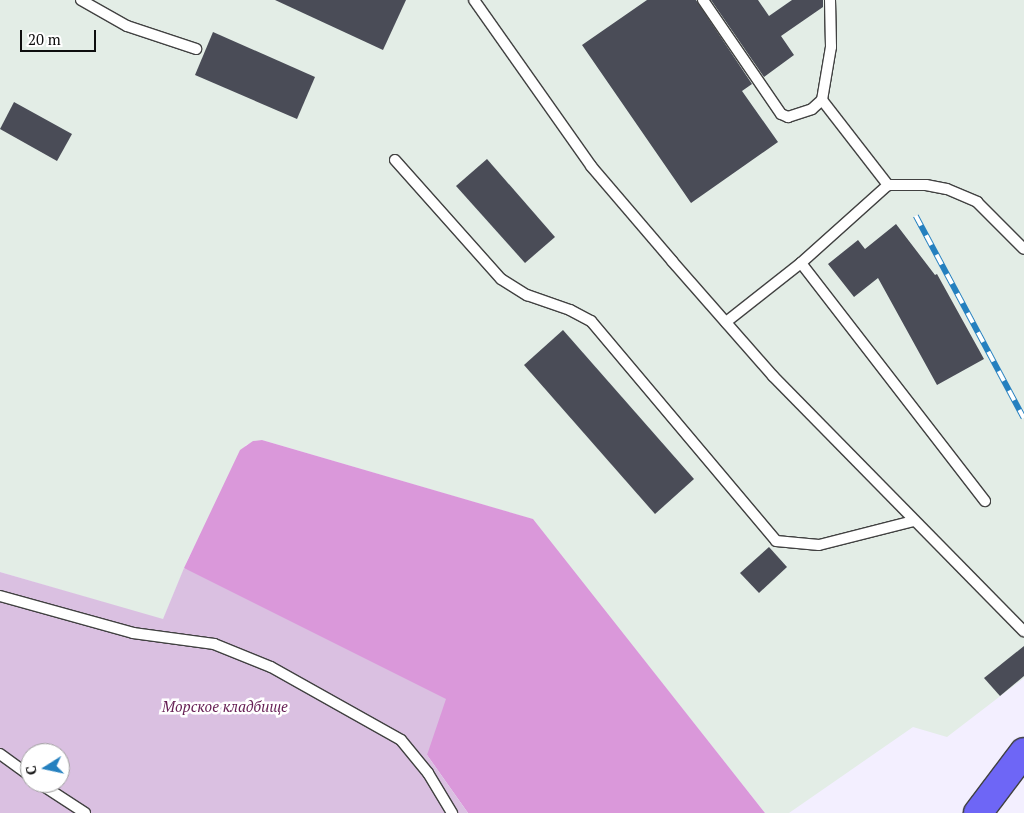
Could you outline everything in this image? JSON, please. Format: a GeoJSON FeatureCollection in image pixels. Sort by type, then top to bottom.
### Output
{"type":"FeatureCollection","features":[{"type":"Feature","properties":{"kind":"highway"},"geometry":{"type":"LineString","coordinates":[[978,813],[1024,752]]}},
{"type":"Feature","properties":{"kind":"lane"},"geometry":{"type":"LineString","coordinates":[[81,0],[127,26],[196,49]]}},
{"type":"Feature","properties":{"kind":"lane"},"geometry":{"type":"LineString","coordinates":[[474,0],[591,166],[726,322],[774,376],[914,521],[1024,631]]}},
{"type":"Feature","properties":{"kind":"lane"},"geometry":{"type":"LineString","coordinates":[[704,0],[781,114],[798,116],[822,100],[831,47],[830,0]]}},
{"type":"Feature","properties":{"kind":"lane"},"geometry":{"type":"LineString","coordinates":[[822,100],[888,185]]}},
{"type":"Feature","properties":{"kind":"lane"},"geometry":{"type":"LineString","coordinates":[[395,160],[501,279],[527,295],[570,310],[591,321],[776,541],[819,545],[914,521]]}},
{"type":"Feature","properties":{"kind":"lane"},"geometry":{"type":"LineString","coordinates":[[726,322],[801,263],[888,185],[926,185],[947,189],[977,202],[1024,250]]}},
{"type":"Feature","properties":{"kind":"lane"},"geometry":{"type":"LineString","coordinates":[[801,263],[985,501]]}},
{"type":"Feature","properties":{"kind":"lane"},"geometry":{"type":"LineString","coordinates":[[0,596],[133,632],[214,644],[270,668],[400,740],[428,773],[452,813]]}},
{"type":"Feature","properties":{"kind":"lane"},"geometry":{"type":"LineString","coordinates":[[0,754],[20,769]]}},
{"type":"Feature","properties":{"kind":"lane"},"geometry":{"type":"LineString","coordinates":[[54,793],[85,813]]}},
{"type":"Feature","properties":{"kind":"shaded area"},"geometry":{"type":"Polygon","coordinates":[[[0,0],[1024,0],[1024,678],[947,737],[913,727],[789,813],[765,813],[532,519],[262,440],[246,445],[188,559],[163,620],[0,572],[0,0]]]}},
{"type":"Feature","properties":{"kind":"shaded area"},"geometry":{"type":"Polygon","coordinates":[[[262,440],[533,519],[765,813],[468,813],[427,755],[184,568],[240,450],[253,441],[262,440]]]}},
{"type":"Feature","properties":{"kind":"green space","name":"Морское кладбище"},"geometry":{"type":"Polygon","coordinates":[[[184,568],[446,699],[427,755],[468,813],[0,813],[0,572],[163,619],[184,568]]]}},
{"type":"Feature","properties":{"kind":"building"},"geometry":{"type":"Polygon","coordinates":[[[275,0],[406,0],[383,50],[275,0]]]}},
{"type":"Feature","properties":{"kind":"building"},"geometry":{"type":"Polygon","coordinates":[[[647,0],[696,0],[752,84],[742,91],[778,142],[691,203],[582,45],[647,0]]]}},
{"type":"Feature","properties":{"kind":"building"},"geometry":{"type":"Polygon","coordinates":[[[711,0],[758,0],[769,16],[792,0],[823,0],[823,7],[781,36],[794,55],[764,77],[711,0]]]}},
{"type":"Feature","properties":{"kind":"building"},"geometry":{"type":"Polygon","coordinates":[[[213,32],[315,77],[297,119],[195,75],[213,32]]]}},
{"type":"Feature","properties":{"kind":"building"},"geometry":{"type":"Polygon","coordinates":[[[14,102],[72,134],[57,161],[0,129],[14,102]]]}},
{"type":"Feature","properties":{"kind":"building"},"geometry":{"type":"Polygon","coordinates":[[[487,159],[555,237],[525,263],[456,186],[487,159]]]}},
{"type":"Feature","properties":{"kind":"building"},"geometry":{"type":"Polygon","coordinates":[[[896,224],[935,275],[937,274],[984,359],[937,385],[878,278],[854,297],[828,264],[858,240],[865,249],[896,224]]]}},
{"type":"Feature","properties":{"kind":"building"},"geometry":{"type":"Polygon","coordinates":[[[563,330],[694,479],[655,514],[524,365],[563,330]]]}},
{"type":"Feature","properties":{"kind":"building"},"geometry":{"type":"Polygon","coordinates":[[[769,547],[787,567],[759,593],[740,573],[769,547]]]}},
{"type":"Feature","properties":{"kind":"building"},"geometry":{"type":"Polygon","coordinates":[[[1024,646],[1024,676],[1000,696],[984,678],[1024,646]]]}},
{"type":"Feature","properties":{"kind":"railway"},"geometry":{"type":"LineString","coordinates":[[916,216],[1024,418]]}}]}
